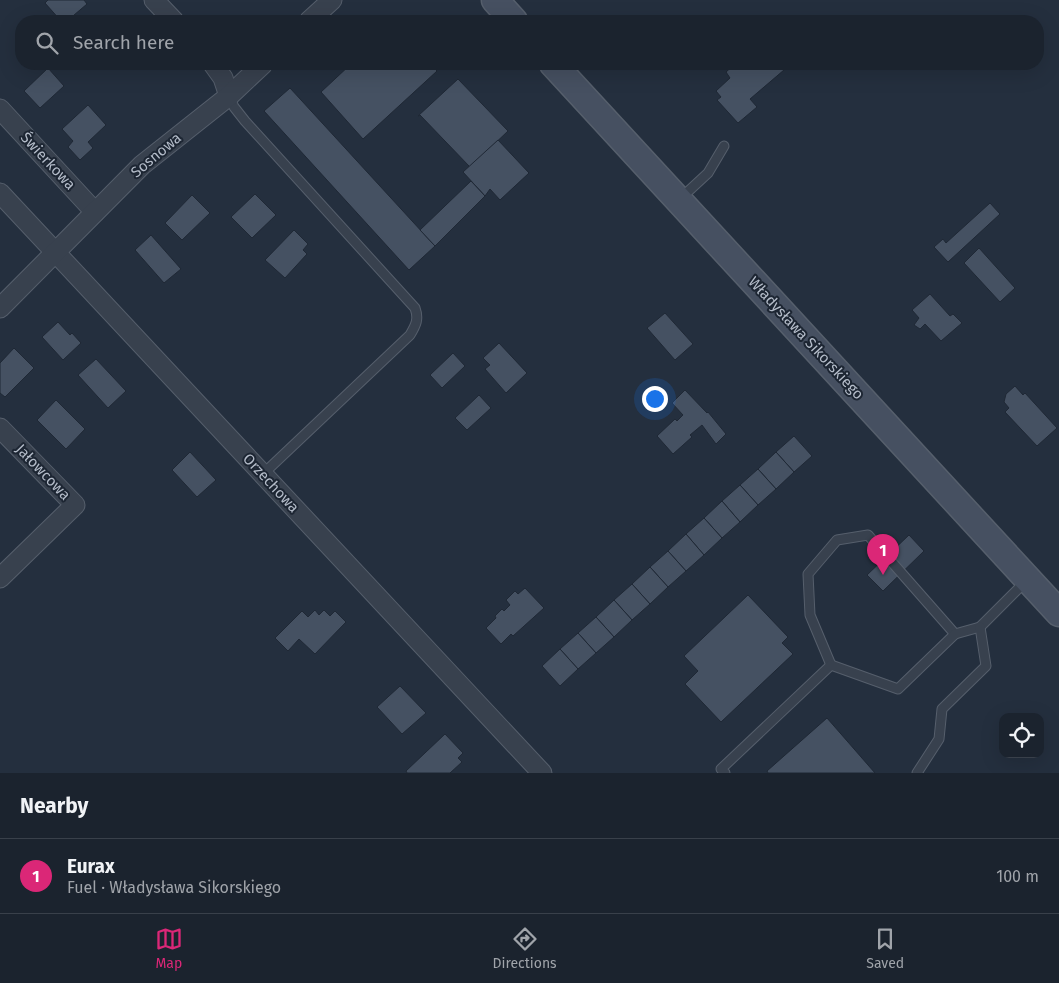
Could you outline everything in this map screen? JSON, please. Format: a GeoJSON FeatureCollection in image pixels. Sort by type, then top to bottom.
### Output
{"type":"FeatureCollection","features":[{"type":"Feature","properties":{"kind":"main road"},"geometry":{"type":"LineString","coordinates":[[495,0],[509,15]]}},
{"type":"Feature","properties":{"kind":"main road","name":"Władysława Sikorskiego"},"geometry":{"type":"LineString","coordinates":[[559,70],[1059,613]]}},
{"type":"Feature","properties":{"kind":"street"},"geometry":{"type":"LineString","coordinates":[[154,0],[168,15]]}},
{"type":"Feature","properties":{"kind":"street"},"geometry":{"type":"LineString","coordinates":[[316,15],[332,0]]}},
{"type":"Feature","properties":{"kind":"street"},"geometry":{"type":"LineString","coordinates":[[217,70],[223,78],[228,96]]}},
{"type":"Feature","properties":{"kind":"street","name":"Sosnowa"},"geometry":{"type":"LineString","coordinates":[[0,308],[142,165],[228,96],[256,70]]}},
{"type":"Feature","properties":{"kind":"street","name":"Świerkowa"},"geometry":{"type":"LineString","coordinates":[[0,109],[96,212]]}},
{"type":"Feature","properties":{"kind":"street","name":"Orzechowa"},"geometry":{"type":"LineString","coordinates":[[0,193],[542,773]]}},
{"type":"Feature","properties":{"kind":"street","name":"Jałowcowa"},"geometry":{"type":"LineString","coordinates":[[0,428],[75,505],[0,578]]}},
{"type":"Feature","properties":{"kind":"lane"},"geometry":{"type":"LineString","coordinates":[[228,96],[245,121],[415,308],[417,315],[417,321],[410,335],[263,474]]}},
{"type":"Feature","properties":{"kind":"lane"},"geometry":{"type":"LineString","coordinates":[[679,200],[708,173],[724,146]]}},
{"type":"Feature","properties":{"kind":"lane"},"geometry":{"type":"LineString","coordinates":[[955,634],[868,535],[837,540],[808,574],[810,616],[831,665],[898,689],[955,634],[980,627],[1028,579]]}},
{"type":"Feature","properties":{"kind":"lane"},"geometry":{"type":"LineString","coordinates":[[918,773],[939,739],[942,709],[986,666],[980,627]]}},
{"type":"Feature","properties":{"kind":"lane"},"geometry":{"type":"LineString","coordinates":[[725,773],[721,769],[831,665]]}},
{"type":"Feature","properties":{"kind":"building"},"geometry":{"type":"Polygon","coordinates":[[[48,0],[84,0],[87,4],[74,15],[56,15],[45,3],[48,0]]]}},
{"type":"Feature","properties":{"kind":"building"},"geometry":{"type":"Polygon","coordinates":[[[46,70],[50,70],[64,86],[40,108],[24,91],[46,70]]]}},
{"type":"Feature","properties":{"kind":"building"},"geometry":{"type":"Polygon","coordinates":[[[345,70],[437,71],[363,139],[321,92],[345,70]]]}},
{"type":"Feature","properties":{"kind":"building"},"geometry":{"type":"Polygon","coordinates":[[[728,70],[784,70],[750,99],[757,107],[738,123],[717,100],[721,97],[716,91],[730,78],[726,72],[728,70]]]}},
{"type":"Feature","properties":{"kind":"building"},"geometry":{"type":"Polygon","coordinates":[[[458,79],[508,131],[468,169],[469,166],[420,115],[418,116],[458,79]]]}},
{"type":"Feature","properties":{"kind":"building"},"geometry":{"type":"Polygon","coordinates":[[[290,88],[435,246],[409,270],[264,111],[290,88]]]}},
{"type":"Feature","properties":{"kind":"building"},"geometry":{"type":"Polygon","coordinates":[[[88,105],[106,125],[88,142],[93,148],[80,160],[68,147],[73,141],[62,129],[88,105]]]}},
{"type":"Feature","properties":{"kind":"building"},"geometry":{"type":"Polygon","coordinates":[[[498,140],[529,173],[500,200],[490,189],[485,196],[463,172],[498,140]]]}},
{"type":"Feature","properties":{"kind":"building"},"geometry":{"type":"Polygon","coordinates":[[[471,181],[485,196],[435,246],[420,230],[471,181]]]}},
{"type":"Feature","properties":{"kind":"building"},"geometry":{"type":"Polygon","coordinates":[[[255,194],[276,215],[252,238],[231,217],[255,194]]]}},
{"type":"Feature","properties":{"kind":"building"},"geometry":{"type":"Polygon","coordinates":[[[192,195],[210,213],[182,240],[165,223],[192,195]]]}},
{"type":"Feature","properties":{"kind":"building"},"geometry":{"type":"Polygon","coordinates":[[[990,203],[1000,214],[948,262],[934,247],[943,239],[946,243],[990,203]]]}},
{"type":"Feature","properties":{"kind":"building"},"geometry":{"type":"Polygon","coordinates":[[[294,230],[308,244],[303,250],[307,254],[285,278],[265,260],[294,230]]]}},
{"type":"Feature","properties":{"kind":"building"},"geometry":{"type":"Polygon","coordinates":[[[151,235],[181,269],[164,283],[135,250],[151,235]]]}},
{"type":"Feature","properties":{"kind":"building"},"geometry":{"type":"Polygon","coordinates":[[[979,248],[1015,288],[1000,302],[964,263],[979,248]]]}},
{"type":"Feature","properties":{"kind":"building"},"geometry":{"type":"Polygon","coordinates":[[[930,294],[950,316],[953,314],[962,323],[941,341],[925,324],[920,329],[914,325],[919,318],[912,310],[930,294]]]}},
{"type":"Feature","properties":{"kind":"building"},"geometry":{"type":"Polygon","coordinates":[[[665,313],[693,344],[675,360],[647,328],[665,313]]]}},
{"type":"Feature","properties":{"kind":"building"},"geometry":{"type":"Polygon","coordinates":[[[58,322],[70,335],[72,333],[81,343],[63,360],[42,337],[58,322]]]}},
{"type":"Feature","properties":{"kind":"building"},"geometry":{"type":"Polygon","coordinates":[[[499,343],[527,373],[506,393],[485,369],[490,365],[483,358],[499,343]]]}},
{"type":"Feature","properties":{"kind":"building"},"geometry":{"type":"Polygon","coordinates":[[[14,348],[34,368],[5,397],[0,393],[0,363],[14,348]]]}},
{"type":"Feature","properties":{"kind":"building"},"geometry":{"type":"Polygon","coordinates":[[[453,353],[465,366],[442,388],[430,375],[453,353]]]}},
{"type":"Feature","properties":{"kind":"building"},"geometry":{"type":"Polygon","coordinates":[[[96,359],[126,391],[108,408],[78,375],[96,359]]]}},
{"type":"Feature","properties":{"kind":"building"},"geometry":{"type":"Polygon","coordinates":[[[1015,386],[1023,395],[1025,393],[1057,428],[1037,446],[1005,412],[1009,408],[1004,402],[1006,394],[1015,386]]]}},
{"type":"Feature","properties":{"kind":"building"},"geometry":{"type":"Polygon","coordinates":[[[685,390],[708,412],[726,434],[716,444],[702,425],[673,454],[657,436],[675,419],[677,421],[683,415],[672,403],[685,390]]]}},
{"type":"Feature","properties":{"kind":"building"},"geometry":{"type":"Polygon","coordinates":[[[479,395],[491,408],[467,430],[455,418],[479,395]]]}},
{"type":"Feature","properties":{"kind":"building"},"geometry":{"type":"Polygon","coordinates":[[[56,400],[85,429],[66,449],[37,420],[56,400]]]}},
{"type":"Feature","properties":{"kind":"building"},"geometry":{"type":"Polygon","coordinates":[[[794,436],[812,456],[794,472],[776,452],[794,436]]]}},
{"type":"Feature","properties":{"kind":"building"},"geometry":{"type":"Polygon","coordinates":[[[190,452],[216,480],[197,497],[172,470],[190,452]]]}},
{"type":"Feature","properties":{"kind":"building"},"geometry":{"type":"Polygon","coordinates":[[[776,452],[794,472],[776,489],[758,469],[776,452]]]}},
{"type":"Feature","properties":{"kind":"building"},"geometry":{"type":"Polygon","coordinates":[[[758,469],[776,489],[758,505],[740,485],[758,469]]]}},
{"type":"Feature","properties":{"kind":"building"},"geometry":{"type":"Polygon","coordinates":[[[740,485],[758,505],[740,522],[722,501],[740,485]]]}},
{"type":"Feature","properties":{"kind":"building"},"geometry":{"type":"Polygon","coordinates":[[[722,501],[740,522],[722,538],[704,518],[722,501]]]}},
{"type":"Feature","properties":{"kind":"building"},"geometry":{"type":"Polygon","coordinates":[[[704,518],[722,538],[704,555],[686,534],[704,518]]]}},
{"type":"Feature","properties":{"kind":"building"},"geometry":{"type":"Polygon","coordinates":[[[686,534],[704,555],[686,571],[668,551],[686,534]]]}},
{"type":"Feature","properties":{"kind":"building"},"geometry":{"type":"Polygon","coordinates":[[[909,535],[924,551],[883,591],[867,575],[909,535]]]}},
{"type":"Feature","properties":{"kind":"building"},"geometry":{"type":"Polygon","coordinates":[[[668,551],[686,571],[668,587],[650,567],[668,551]]]}},
{"type":"Feature","properties":{"kind":"building"},"geometry":{"type":"Polygon","coordinates":[[[650,567],[668,587],[650,604],[632,584],[650,567]]]}},
{"type":"Feature","properties":{"kind":"building"},"geometry":{"type":"Polygon","coordinates":[[[632,584],[650,604],[632,620],[614,600],[632,584]]]}},
{"type":"Feature","properties":{"kind":"building"},"geometry":{"type":"Polygon","coordinates":[[[525,588],[544,608],[513,636],[511,634],[501,644],[486,628],[502,609],[504,611],[510,605],[506,600],[515,591],[518,594],[525,588]]]}},
{"type":"Feature","properties":{"kind":"building"},"geometry":{"type":"Polygon","coordinates":[[[748,595],[788,637],[782,643],[793,654],[721,722],[685,684],[698,671],[684,656],[748,595]]]}},
{"type":"Feature","properties":{"kind":"building"},"geometry":{"type":"Polygon","coordinates":[[[614,600],[632,620],[614,637],[596,617],[614,600]]]}},
{"type":"Feature","properties":{"kind":"building"},"geometry":{"type":"Polygon","coordinates":[[[315,610],[319,615],[324,610],[330,616],[335,611],[346,622],[315,654],[299,639],[288,651],[275,638],[302,611],[308,617],[315,610]]]}},
{"type":"Feature","properties":{"kind":"building"},"geometry":{"type":"Polygon","coordinates":[[[596,617],[614,637],[596,653],[578,633],[596,617]]]}},
{"type":"Feature","properties":{"kind":"building"},"geometry":{"type":"Polygon","coordinates":[[[578,633],[596,653],[578,669],[560,649],[578,633]]]}},
{"type":"Feature","properties":{"kind":"building"},"geometry":{"type":"Polygon","coordinates":[[[560,649],[578,669],[560,686],[542,666],[560,649]]]}},
{"type":"Feature","properties":{"kind":"building"},"geometry":{"type":"Polygon","coordinates":[[[400,686],[426,713],[402,734],[377,707],[400,686]]]}},
{"type":"Feature","properties":{"kind":"building"},"geometry":{"type":"Polygon","coordinates":[[[827,718],[875,773],[768,773],[767,771],[827,718]]]}},
{"type":"Feature","properties":{"kind":"building"},"geometry":{"type":"Polygon","coordinates":[[[445,734],[463,753],[458,758],[462,762],[450,773],[407,773],[406,771],[445,734]]]}},
{"type":"Feature","properties":{"kind":"place","name":"Eurax"},"geometry":{"type":"Point","coordinates":[883,575]}}]}
